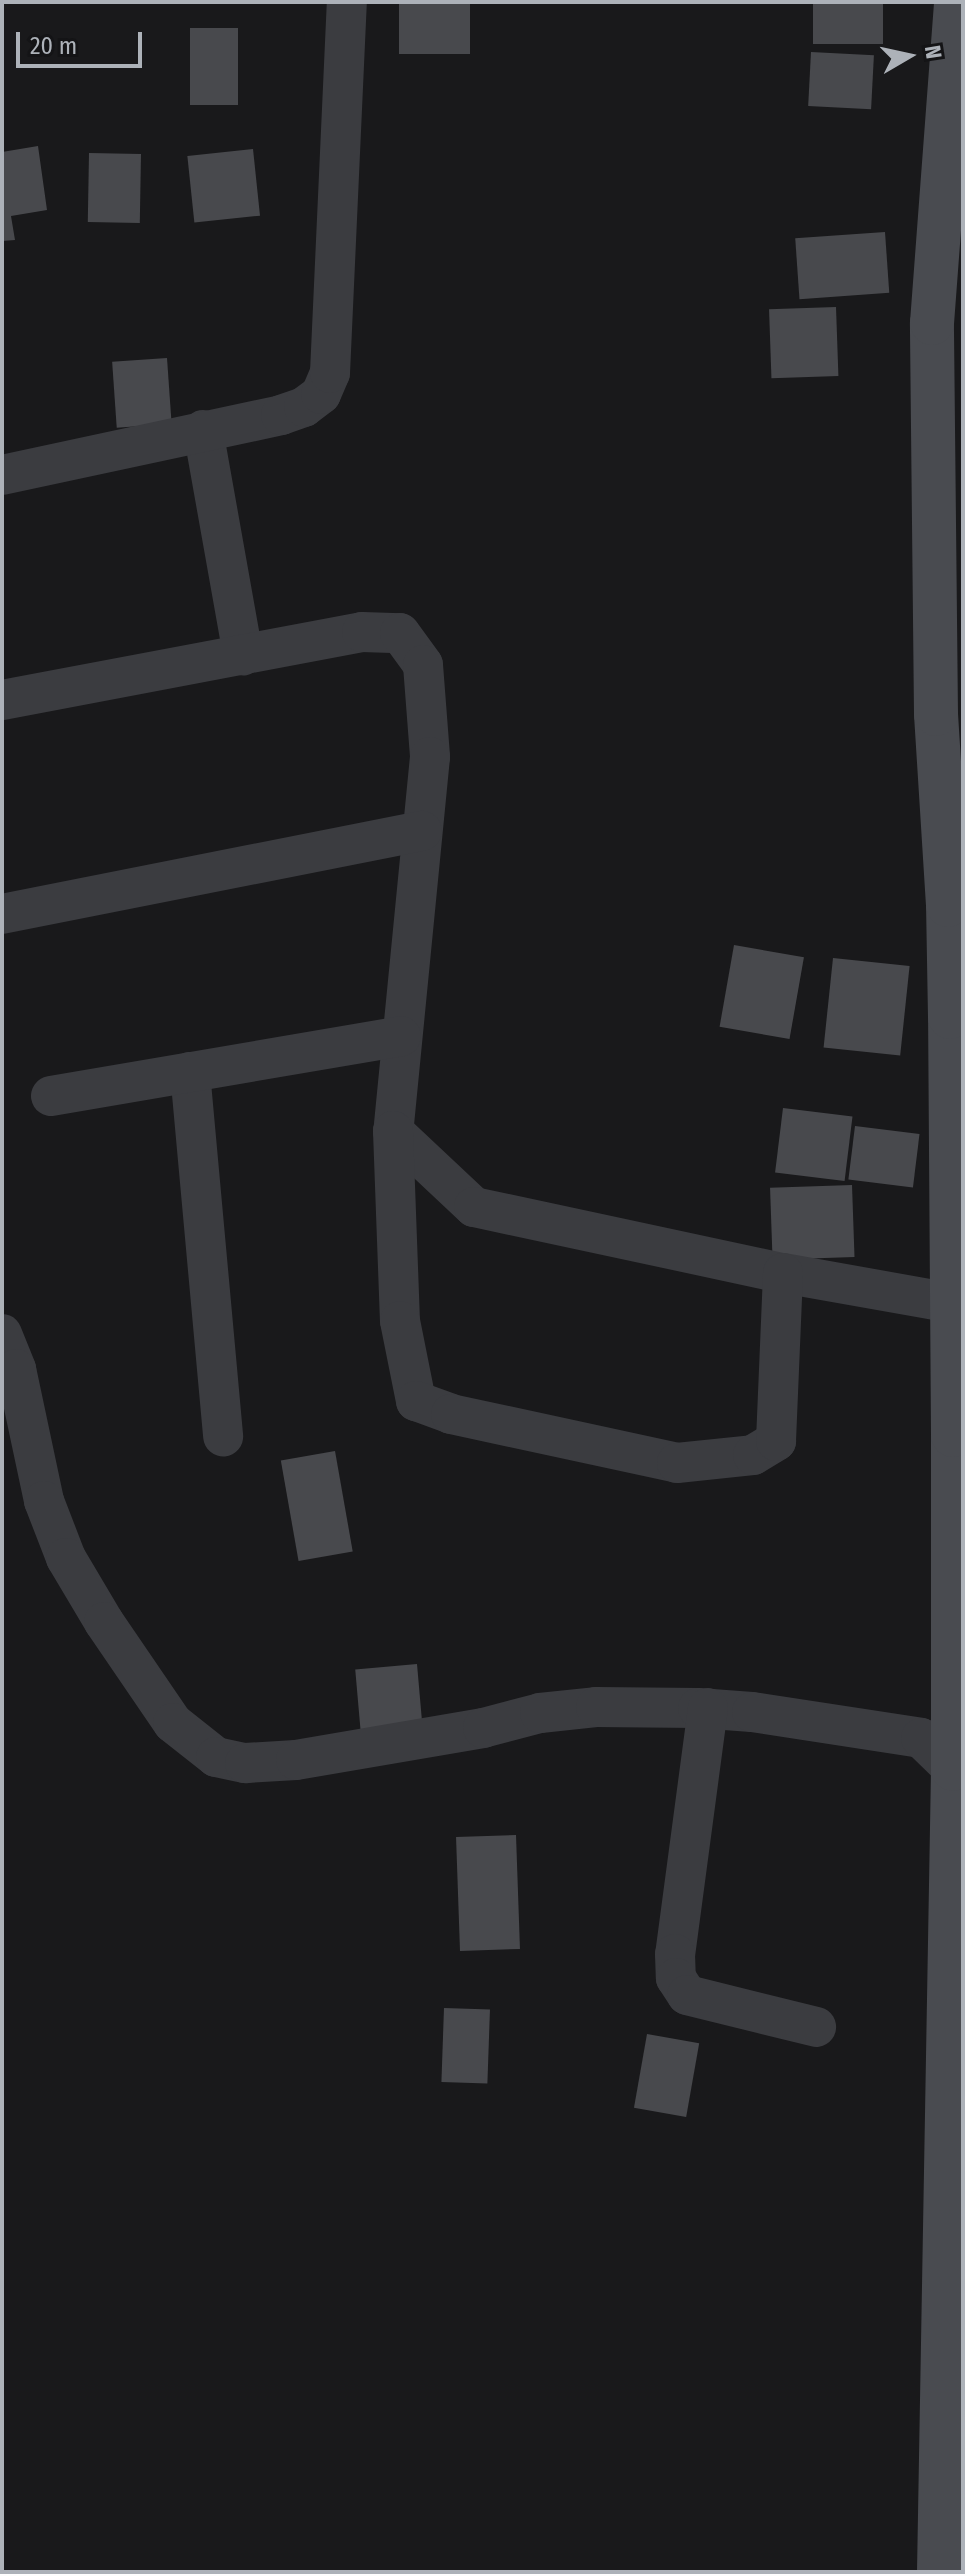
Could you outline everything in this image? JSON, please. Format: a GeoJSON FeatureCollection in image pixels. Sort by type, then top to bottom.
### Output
{"type":"FeatureCollection","features":[{"type":"Feature","properties":{"kind":"main road"},"geometry":{"type":"LineString","coordinates":[[939,2572],[955,2275],[953,1769],[958,1683],[948,905],[950,712],[932,323],[956,2]]}},
{"type":"Feature","properties":{"kind":"street"},"geometry":{"type":"LineString","coordinates":[[2,475],[281,415],[304,407],[321,394],[330,373],[347,2]]}},
{"type":"Feature","properties":{"kind":"street"},"geometry":{"type":"LineString","coordinates":[[203,430],[243,655]]}},
{"type":"Feature","properties":{"kind":"street"},"geometry":{"type":"LineString","coordinates":[[2,700],[362,632],[400,633],[423,665],[430,757],[393,1131],[400,1321],[416,1401],[451,1414],[677,1463],[753,1455],[776,1441],[783,1273]]}},
{"type":"Feature","properties":{"kind":"street"},"geometry":{"type":"LineString","coordinates":[[2,914],[422,831]]}},
{"type":"Feature","properties":{"kind":"street"},"geometry":{"type":"LineString","coordinates":[[51,1096],[401,1036]]}},
{"type":"Feature","properties":{"kind":"street"},"geometry":{"type":"LineString","coordinates":[[190,1072],[223,1437]]}},
{"type":"Feature","properties":{"kind":"street"},"geometry":{"type":"LineString","coordinates":[[393,1131],[474,1207],[783,1273],[952,1303]]}},
{"type":"Feature","properties":{"kind":"street"},"geometry":{"type":"LineString","coordinates":[[2,1334],[16,1369],[44,1501],[66,1558],[104,1622],[173,1723],[216,1757],[245,1763],[296,1760],[483,1728],[540,1713],[596,1707],[708,1708],[921,1738],[953,1769]]}},
{"type":"Feature","properties":{"kind":"street"},"geometry":{"type":"LineString","coordinates":[[708,1708],[675,1954],[676,1978],[687,1995],[816,2027]]}},
{"type":"Feature","properties":{"kind":"building"},"geometry":{"type":"Polygon","coordinates":[[[399,2],[470,2],[470,54],[399,54],[399,2]]]}},
{"type":"Feature","properties":{"kind":"building"},"geometry":{"type":"Polygon","coordinates":[[[813,2],[883,2],[883,44],[813,44],[813,2]]]}},
{"type":"Feature","properties":{"kind":"building"},"geometry":{"type":"Polygon","coordinates":[[[190,28],[238,28],[238,105],[190,105],[190,28]]]}},
{"type":"Feature","properties":{"kind":"building"},"geometry":{"type":"Polygon","coordinates":[[[811,52],[874,55],[871,109],[808,106],[811,52]]]}},
{"type":"Feature","properties":{"kind":"building"},"geometry":{"type":"Polygon","coordinates":[[[38,146],[47,210],[11,216],[15,240],[2,241],[2,152],[38,146]]]}},
{"type":"Feature","properties":{"kind":"building"},"geometry":{"type":"Polygon","coordinates":[[[253,149],[260,216],[194,223],[187,156],[253,149]]]}},
{"type":"Feature","properties":{"kind":"building"},"geometry":{"type":"Polygon","coordinates":[[[89,153],[141,154],[140,223],[88,222],[89,153]]]}},
{"type":"Feature","properties":{"kind":"building"},"geometry":{"type":"Polygon","coordinates":[[[885,232],[889,293],[799,299],[795,238],[885,232]]]}},
{"type":"Feature","properties":{"kind":"building"},"geometry":{"type":"Polygon","coordinates":[[[836,307],[838,376],[771,378],[769,309],[836,307]]]}},
{"type":"Feature","properties":{"kind":"building"},"geometry":{"type":"Polygon","coordinates":[[[167,358],[172,424],[117,428],[112,362],[167,358]]]}},
{"type":"Feature","properties":{"kind":"building"},"geometry":{"type":"Polygon","coordinates":[[[734,945],[804,957],[790,1039],[720,1027],[734,945]]]}},
{"type":"Feature","properties":{"kind":"building"},"geometry":{"type":"Polygon","coordinates":[[[833,958],[910,966],[900,1056],[824,1048],[833,958]]]}},
{"type":"Feature","properties":{"kind":"building"},"geometry":{"type":"Polygon","coordinates":[[[783,1108],[852,1117],[845,1181],[775,1173],[783,1108]]]}},
{"type":"Feature","properties":{"kind":"building"},"geometry":{"type":"Polygon","coordinates":[[[855,1126],[920,1134],[913,1188],[848,1180],[855,1126]]]}},
{"type":"Feature","properties":{"kind":"building"},"geometry":{"type":"Polygon","coordinates":[[[852,1185],[855,1257],[773,1260],[770,1188],[852,1185]]]}},
{"type":"Feature","properties":{"kind":"building"},"geometry":{"type":"Polygon","coordinates":[[[335,1451],[353,1551],[299,1561],[281,1461],[335,1451]]]}},
{"type":"Feature","properties":{"kind":"building"},"geometry":{"type":"Polygon","coordinates":[[[417,1664],[424,1750],[363,1755],[355,1669],[417,1664]]]}},
{"type":"Feature","properties":{"kind":"building"},"geometry":{"type":"Polygon","coordinates":[[[516,1835],[520,1949],[460,1951],[456,1837],[516,1835]]]}},
{"type":"Feature","properties":{"kind":"building"},"geometry":{"type":"Polygon","coordinates":[[[444,2008],[490,2010],[487,2084],[441,2082],[444,2008]]]}},
{"type":"Feature","properties":{"kind":"building"},"geometry":{"type":"Polygon","coordinates":[[[647,2034],[699,2043],[686,2117],[634,2108],[647,2034]]]}}]}
